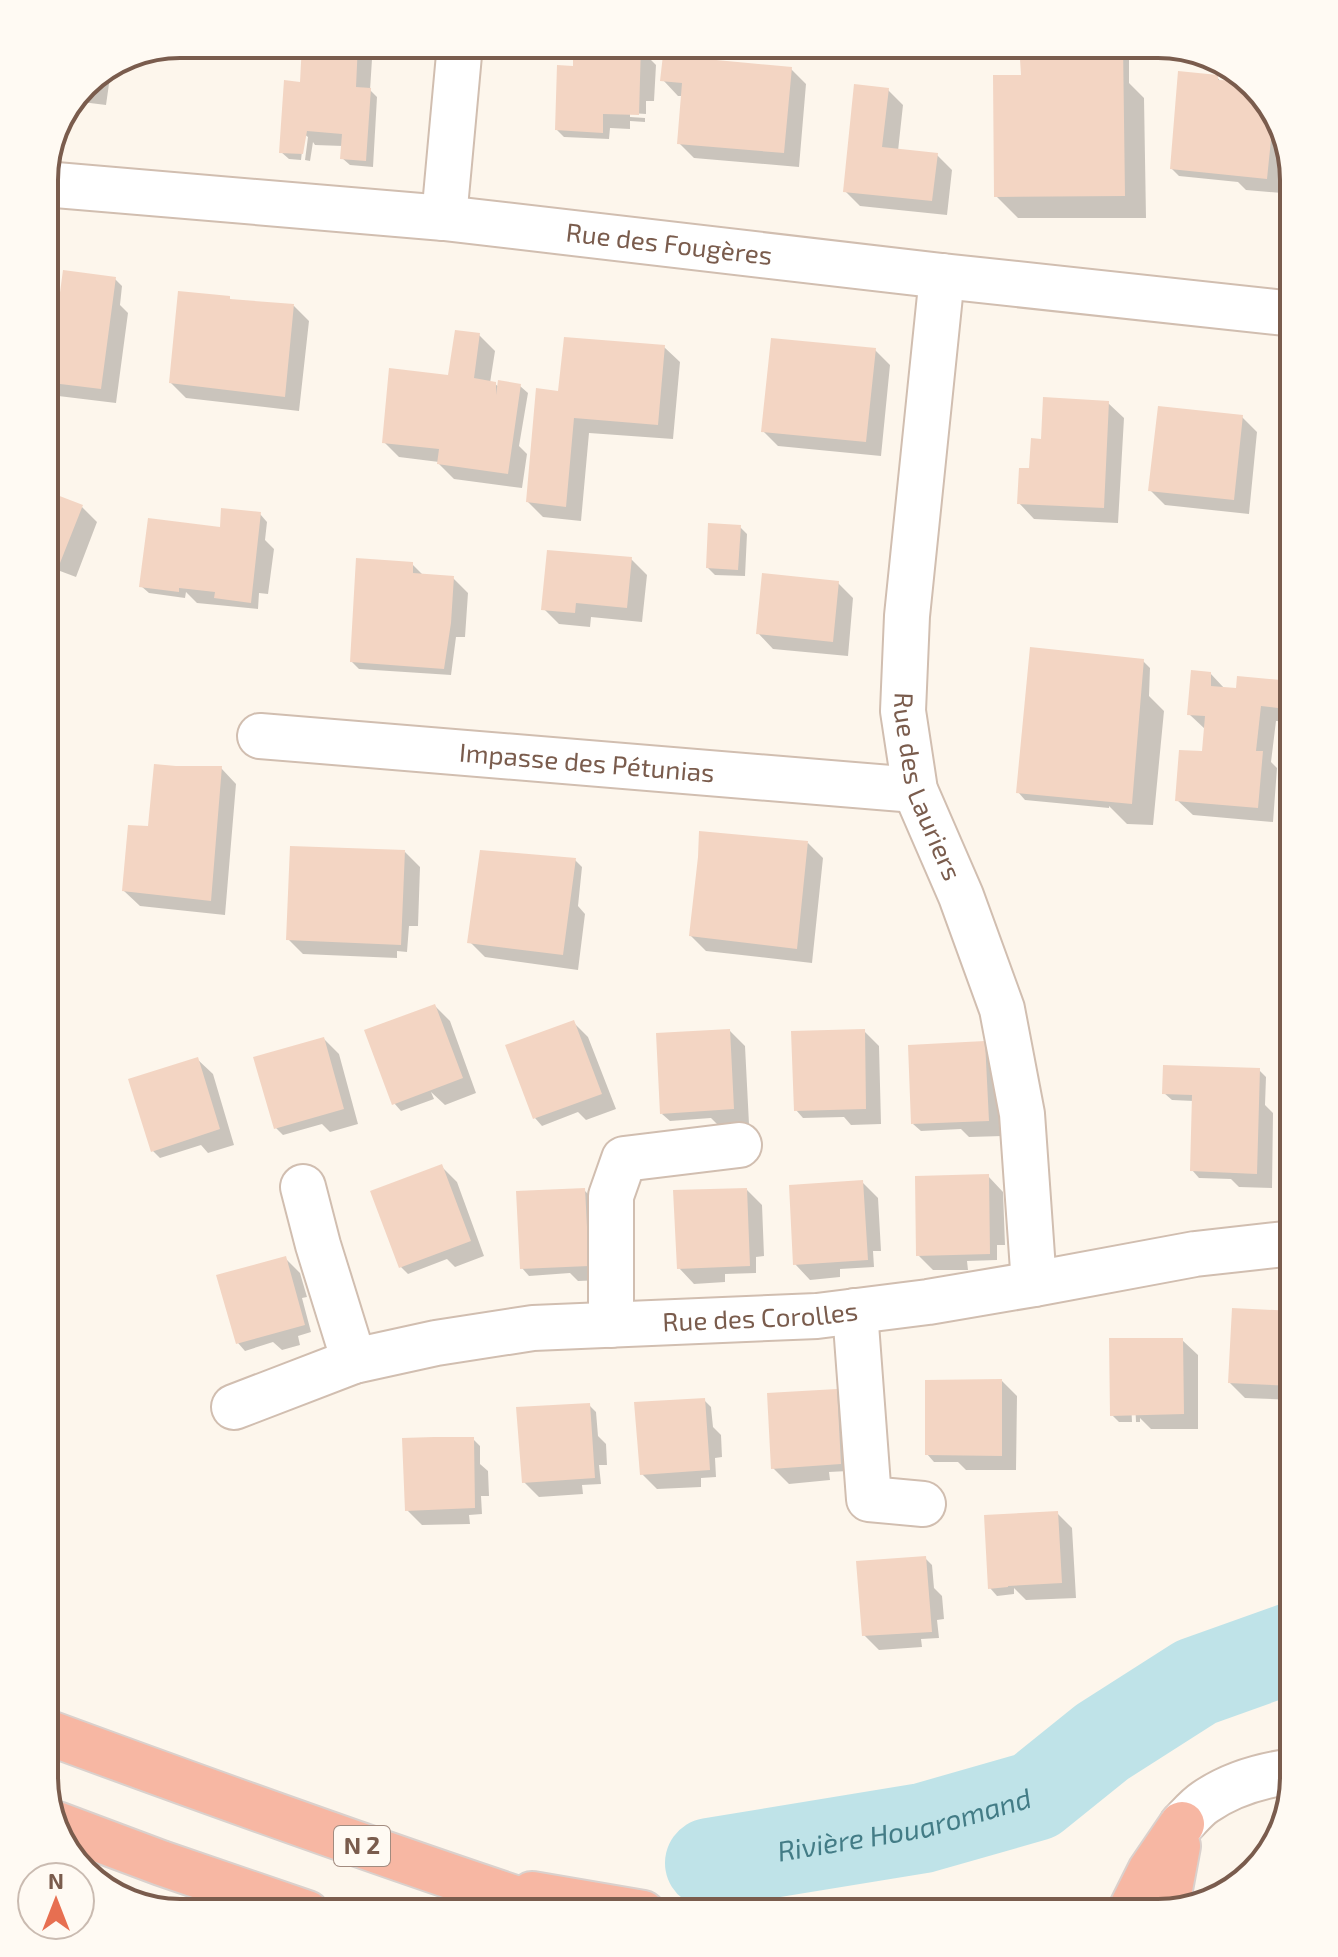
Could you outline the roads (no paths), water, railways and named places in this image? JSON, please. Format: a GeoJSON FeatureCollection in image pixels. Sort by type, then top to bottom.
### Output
{"type":"FeatureCollection","features":[{"type":"Feature","properties":{"kind":"highway"},"geometry":{"type":"LineString","coordinates":[[58,1718],[254,1808]]}},
{"type":"Feature","properties":{"kind":"highway","name":"N 2"},"geometry":{"type":"LineString","coordinates":[[58,1736],[517,1899]]}},
{"type":"Feature","properties":{"kind":"highway"},"geometry":{"type":"LineString","coordinates":[[1168,1898],[1182,1824]]}},
{"type":"Feature","properties":{"kind":"highway"},"geometry":{"type":"LineString","coordinates":[[1136,1899],[1150,1871],[1182,1824]]}},
{"type":"Feature","properties":{"kind":"highway"},"geometry":{"type":"LineString","coordinates":[[69,1829],[266,1899]]}},
{"type":"Feature","properties":{"kind":"highway"},"geometry":{"type":"LineString","coordinates":[[471,1884],[560,1899]]}},
{"type":"Feature","properties":{"kind":"street"},"geometry":{"type":"LineString","coordinates":[[444,218],[459,58]]}},
{"type":"Feature","properties":{"kind":"street","name":"Rue des Fougères"},"geometry":{"type":"LineString","coordinates":[[58,185],[444,218],[1280,312]]}},
{"type":"Feature","properties":{"kind":"street","name":"Rue des Lauriers"},"geometry":{"type":"LineString","coordinates":[[942,276],[907,616],[903,711],[915,790],[961,896],[1002,1009],[1022,1114],[1034,1284]]}},
{"type":"Feature","properties":{"kind":"street","name":"Impasse des Pétunias"},"geometry":{"type":"LineString","coordinates":[[260,736],[915,790]]}},
{"type":"Feature","properties":{"kind":"street"},"geometry":{"type":"LineString","coordinates":[[611,1325],[611,1196],[624,1159],[739,1145]]}},
{"type":"Feature","properties":{"kind":"street"},"geometry":{"type":"LineString","coordinates":[[303,1187],[354,1361]]}},
{"type":"Feature","properties":{"kind":"street","name":"Rue des Corolles"},"geometry":{"type":"LineString","coordinates":[[234,1407],[354,1361],[436,1343],[533,1328],[817,1316],[928,1302],[1195,1254],[1280,1245]]}},
{"type":"Feature","properties":{"kind":"street"},"geometry":{"type":"LineString","coordinates":[[855,1311],[869,1499],[923,1504]]}},
{"type":"Feature","properties":{"kind":"street"},"geometry":{"type":"LineString","coordinates":[[1182,1824],[1203,1803],[1230,1787],[1280,1773]]}},
{"type":"Feature","properties":{"kind":"waterway","name":"Rivière Houaromand"},"geometry":{"type":"LineString","coordinates":[[710,1863],[923,1828],[1035,1796],[1102,1742],[1196,1682],[1280,1652]]}}]}
